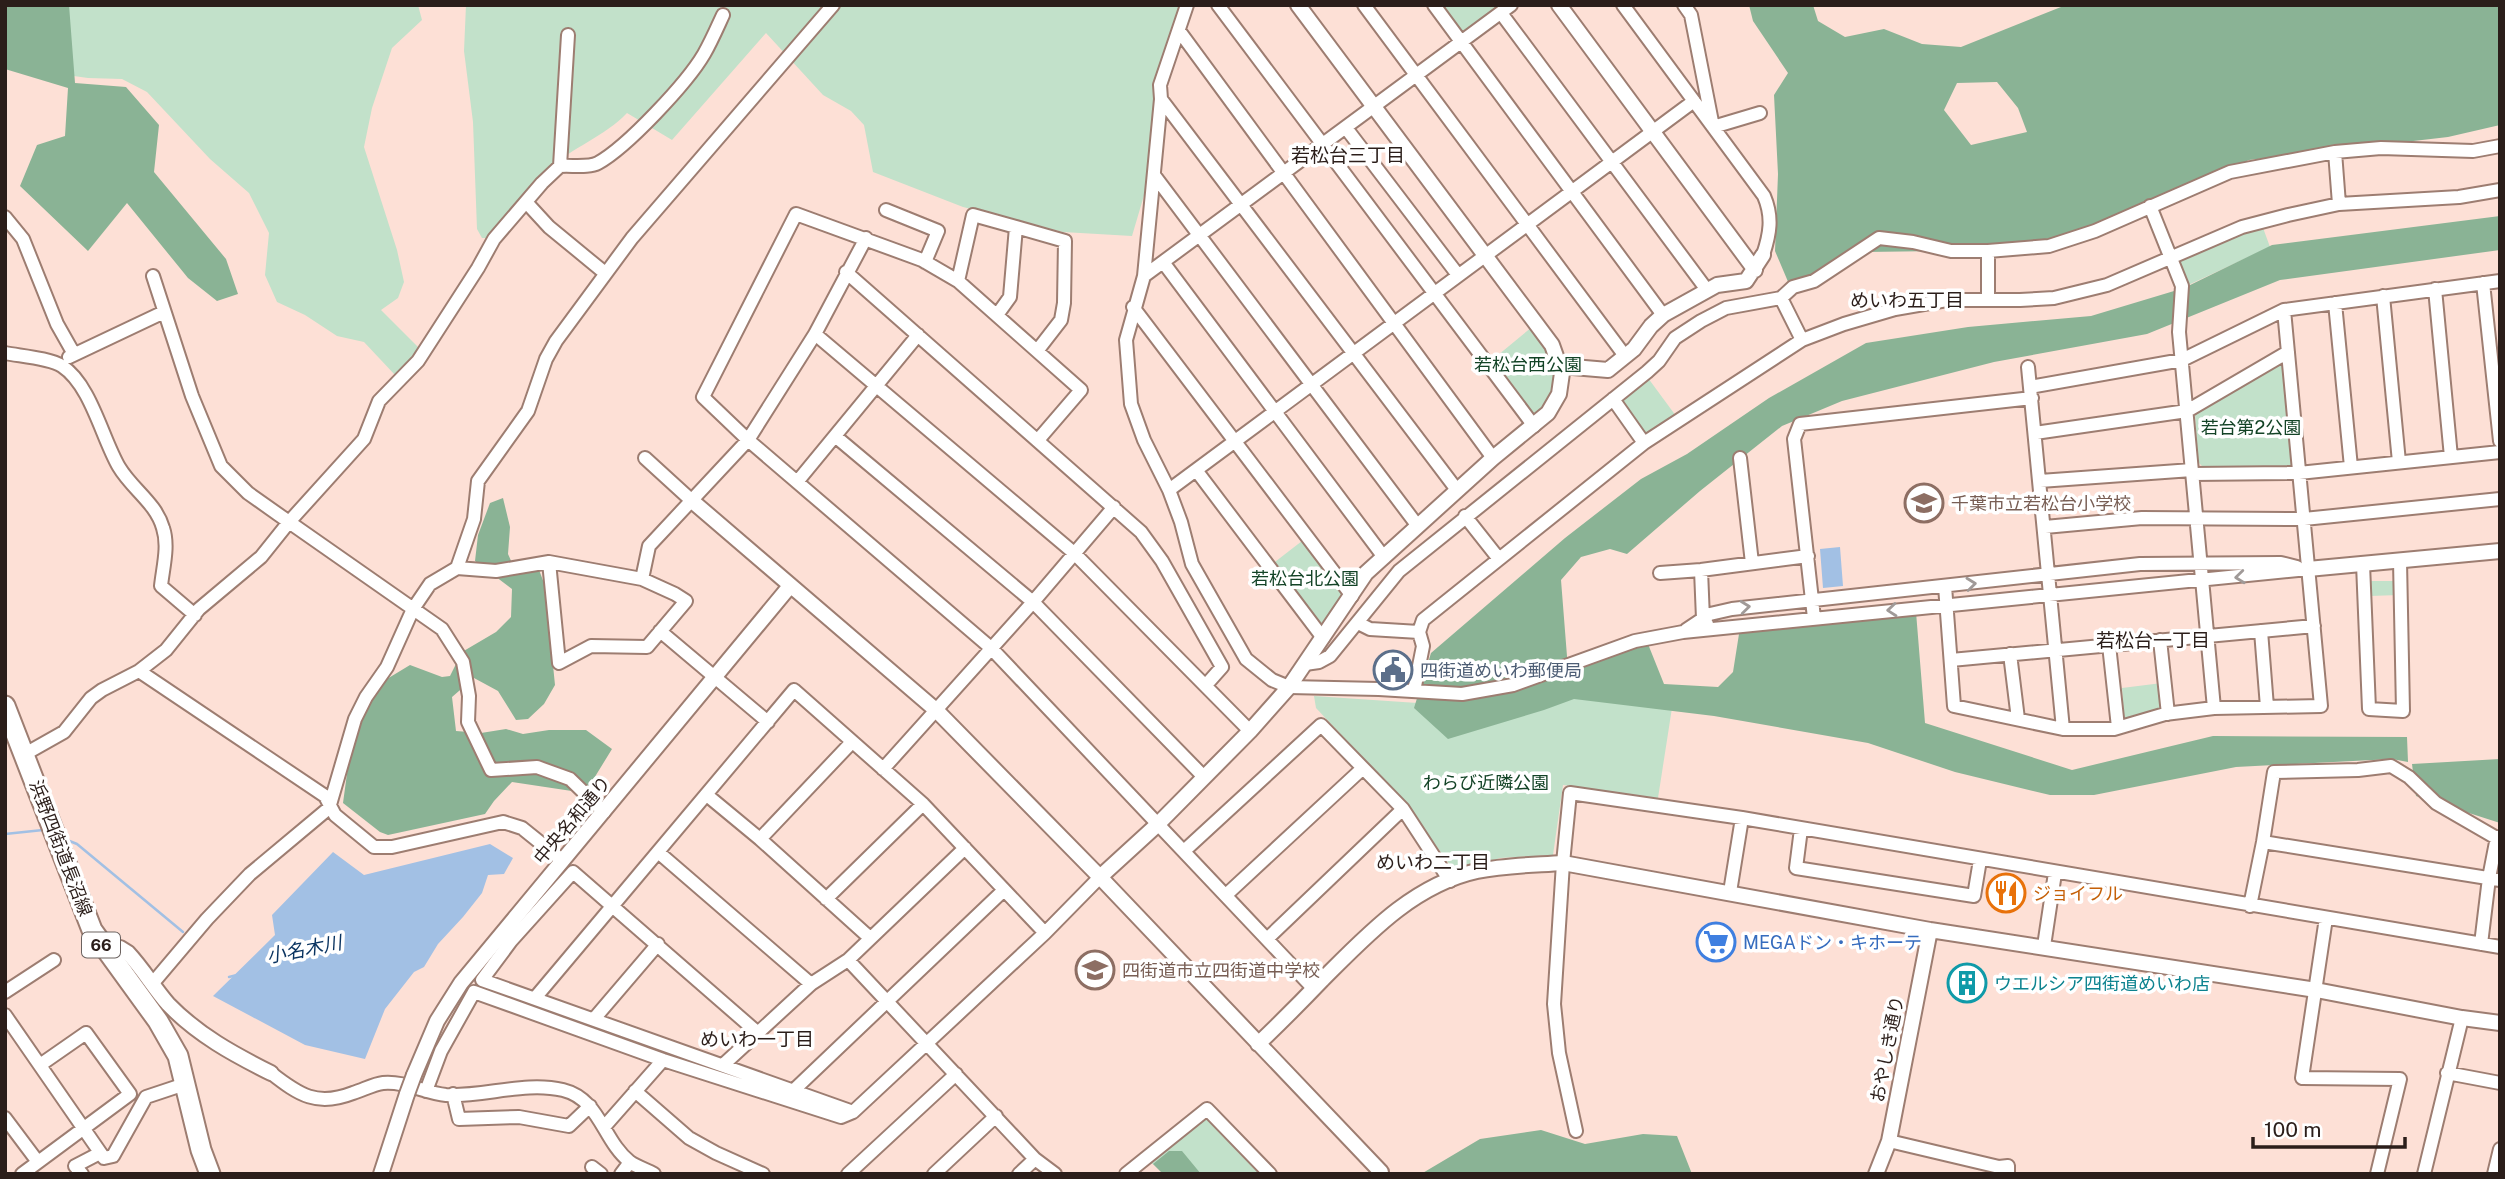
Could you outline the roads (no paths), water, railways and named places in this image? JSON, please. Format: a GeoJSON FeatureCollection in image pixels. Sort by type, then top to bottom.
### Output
{"type":"FeatureCollection","features":[{"type":"Feature","properties":{"kind":"main road","name":"浜野四街道長沼線"},"geometry":{"type":"LineString","coordinates":[[5,706],[92,930],[170,1039],[210,1174]]}},
{"type":"Feature","properties":{"kind":"street"},"geometry":{"type":"LineString","coordinates":[[457,568],[474,519],[478,481],[528,411],[555,341],[632,238],[833,5]]}},
{"type":"Feature","properties":{"kind":"street"},"geometry":{"type":"LineString","coordinates":[[1218,5],[1534,426]]}},
{"type":"Feature","properties":{"kind":"street"},"geometry":{"type":"LineString","coordinates":[[426,1091],[441,1051],[474,992],[663,1060],[841,1116],[853,1112],[1045,933],[1250,731],[1289,687],[1366,573],[1493,458],[1548,414],[1561,382],[1561,366],[1552,345],[1297,5]]}},
{"type":"Feature","properties":{"kind":"street"},"geometry":{"type":"LineString","coordinates":[[1364,5],[1625,356]]}},
{"type":"Feature","properties":{"kind":"street"},"geometry":{"type":"LineString","coordinates":[[1434,5],[1663,315]]}},
{"type":"Feature","properties":{"kind":"street"},"geometry":{"type":"LineString","coordinates":[[1559,5],[1755,270]]}},
{"type":"Feature","properties":{"kind":"street"},"geometry":{"type":"LineString","coordinates":[[1561,366],[1608,370],[1625,356],[1663,315],[1717,285],[1746,281],[1763,255],[1770,234],[1770,209],[1764,196],[1623,5]]}},
{"type":"Feature","properties":{"kind":"street"},"geometry":{"type":"LineString","coordinates":[[1684,5],[1691,15],[1713,127]]}},
{"type":"Feature","properties":{"kind":"street"},"geometry":{"type":"LineString","coordinates":[[1188,7],[1160,85],[1161,99],[1144,276],[1133,307],[1126,340],[1131,404],[1144,440],[1169,490],[1192,564],[1246,659],[1272,680],[1289,687],[1462,694],[1513,685],[1635,641],[1683,632],[1707,624],[1814,618],[2500,551]]}},
{"type":"Feature","properties":{"kind":"street"},"geometry":{"type":"LineString","coordinates":[[1144,276],[1506,9],[1611,161],[1707,290]]}},
{"type":"Feature","properties":{"kind":"street"},"geometry":{"type":"LineString","coordinates":[[561,166],[596,164],[631,137],[692,72],[704,55],[723,15]]}},
{"type":"Feature","properties":{"kind":"street"},"geometry":{"type":"LineString","coordinates":[[1180,33],[1493,458]]}},
{"type":"Feature","properties":{"kind":"street"},"geometry":{"type":"LineString","coordinates":[[25,754],[64,732],[91,698],[139,671],[166,650],[195,615],[261,557],[364,439],[379,401],[418,360],[494,239],[561,166],[568,34]]}},
{"type":"Feature","properties":{"kind":"street"},"geometry":{"type":"LineString","coordinates":[[1161,99],[1457,490]]}},
{"type":"Feature","properties":{"kind":"street"},"geometry":{"type":"LineString","coordinates":[[1169,490],[1693,101]]}},
{"type":"Feature","properties":{"kind":"street"},"geometry":{"type":"LineString","coordinates":[[1713,127],[1760,113]]}},
{"type":"Feature","properties":{"kind":"street"},"geometry":{"type":"LineString","coordinates":[[1346,128],[1458,275]]}},
{"type":"Feature","properties":{"kind":"street"},"geometry":{"type":"LineString","coordinates":[[1305,664],[1320,662],[1331,656],[1399,571],[1614,399],[1659,361],[1675,338],[1726,308],[1781,298],[1793,287],[1814,281],[1879,238],[1913,242],[1951,251],[2049,246],[2095,231],[2230,172],[2335,152],[2381,148],[2473,151],[2500,146]]}},
{"type":"Feature","properties":{"kind":"street"},"geometry":{"type":"LineString","coordinates":[[2335,152],[2339,204]]}},
{"type":"Feature","properties":{"kind":"street"},"geometry":{"type":"LineString","coordinates":[[1154,175],[1417,525]]}},
{"type":"Feature","properties":{"kind":"street"},"geometry":{"type":"LineString","coordinates":[[1414,691],[1423,646],[1419,632],[1423,620],[1644,443],[1802,340],[1895,309],[1947,300],[2054,298],[2107,285],[2242,227],[2339,204],[2459,197],[2500,190]]}},
{"type":"Feature","properties":{"kind":"street"},"geometry":{"type":"LineString","coordinates":[[526,202],[557,234],[605,273]]}},
{"type":"Feature","properties":{"kind":"street"},"geometry":{"type":"LineString","coordinates":[[2150,206],[2182,286],[2179,332],[2214,708]]}},
{"type":"Feature","properties":{"kind":"street"},"geometry":{"type":"LineString","coordinates":[[887,210],[938,231],[925,262]]}},
{"type":"Feature","properties":{"kind":"street"},"geometry":{"type":"LineString","coordinates":[[1038,440],[1082,390],[958,281],[925,262],[796,214],[703,397],[748,440],[991,648],[1314,989]]}},
{"type":"Feature","properties":{"kind":"street"},"geometry":{"type":"LineString","coordinates":[[958,281],[973,215],[1065,241],[1064,303],[1061,320],[1037,351]]}},
{"type":"Feature","properties":{"kind":"street"},"geometry":{"type":"LineString","coordinates":[[5,216],[23,239],[57,324],[74,354]]}},
{"type":"Feature","properties":{"kind":"street"},"geometry":{"type":"LineString","coordinates":[[997,315],[1010,297],[1016,227]]}},
{"type":"Feature","properties":{"kind":"street"},"geometry":{"type":"LineString","coordinates":[[642,579],[649,546],[748,440],[815,334],[866,238]]}},
{"type":"Feature","properties":{"kind":"street"},"geometry":{"type":"LineString","coordinates":[[1988,251],[1988,300]]}},
{"type":"Feature","properties":{"kind":"street"},"geometry":{"type":"LineString","coordinates":[[1163,262],[1383,556]]}},
{"type":"Feature","properties":{"kind":"street"},"geometry":{"type":"LineString","coordinates":[[846,272],[1141,532],[1162,561],[1222,667],[1206,685]]}},
{"type":"Feature","properties":{"kind":"street"},"geometry":{"type":"LineString","coordinates":[[153,276],[192,396],[220,466],[248,492],[442,629],[463,662],[469,696],[468,722],[491,770],[537,767],[569,779],[604,813]]}},
{"type":"Feature","properties":{"kind":"street"},"geometry":{"type":"LineString","coordinates":[[1814,618],[1794,439],[1800,424],[2031,393],[2182,360],[2284,310],[2500,281]]}},
{"type":"Feature","properties":{"kind":"street"},"geometry":{"type":"LineString","coordinates":[[2483,283],[2500,441]]}},
{"type":"Feature","properties":{"kind":"street"},"geometry":{"type":"LineString","coordinates":[[2435,289],[2451,457]]}},
{"type":"Feature","properties":{"kind":"street"},"geometry":{"type":"LineString","coordinates":[[2383,296],[2399,462]]}},
{"type":"Feature","properties":{"kind":"street"},"geometry":{"type":"LineString","coordinates":[[1781,298],[1802,340]]}},
{"type":"Feature","properties":{"kind":"street"},"geometry":{"type":"LineString","coordinates":[[2334,303],[2351,467]]}},
{"type":"Feature","properties":{"kind":"street"},"geometry":{"type":"LineString","coordinates":[[1133,307],[1352,596]]}},
{"type":"Feature","properties":{"kind":"street"},"geometry":{"type":"LineString","coordinates":[[1945,586],[1954,706],[2063,729],[2118,727],[2168,714],[2214,708],[2321,706],[2284,310]]}},
{"type":"Feature","properties":{"kind":"street"},"geometry":{"type":"LineString","coordinates":[[58,363],[164,312]]}},
{"type":"Feature","properties":{"kind":"street"},"geometry":{"type":"LineString","coordinates":[[815,334],[1074,553],[1250,731]]}},
{"type":"Feature","properties":{"kind":"street"},"geometry":{"type":"LineString","coordinates":[[797,482],[918,335]]}},
{"type":"Feature","properties":{"kind":"street"},"geometry":{"type":"LineString","coordinates":[[5,352],[58,363],[72,375],[86,395],[120,469],[149,504],[163,527],[166,552],[161,586],[195,615]]}},
{"type":"Feature","properties":{"kind":"street"},"geometry":{"type":"LineString","coordinates":[[2035,433],[2187,411],[2288,352]]}},
{"type":"Feature","properties":{"kind":"street"},"geometry":{"type":"LineString","coordinates":[[2028,367],[2063,729]]}},
{"type":"Feature","properties":{"kind":"street"},"geometry":{"type":"LineString","coordinates":[[1614,399],[1644,443]]}},
{"type":"Feature","properties":{"kind":"street"},"geometry":{"type":"LineString","coordinates":[[835,436],[1033,602],[1203,777]]}},
{"type":"Feature","properties":{"kind":"street"},"geometry":{"type":"LineString","coordinates":[[2040,481],[2192,472],[2299,472],[2500,452]]}},
{"type":"Feature","properties":{"kind":"street"},"geometry":{"type":"LineString","coordinates":[[645,458],[937,711],[1100,877],[1380,1173]]}},
{"type":"Feature","properties":{"kind":"street"},"geometry":{"type":"LineString","coordinates":[[1740,458],[1752,563]]}},
{"type":"Feature","properties":{"kind":"street"},"geometry":{"type":"LineString","coordinates":[[1196,470],[1323,638]]}},
{"type":"Feature","properties":{"kind":"street"},"geometry":{"type":"LineString","coordinates":[[2045,527],[2142,518],[2304,519],[2500,499]]}},
{"type":"Feature","properties":{"kind":"street"},"geometry":{"type":"LineString","coordinates":[[883,769],[937,711],[1114,507]]}},
{"type":"Feature","properties":{"kind":"street"},"geometry":{"type":"LineString","coordinates":[[1465,516],[1499,559]]}},
{"type":"Feature","properties":{"kind":"street"},"geometry":{"type":"LineString","coordinates":[[1660,573],[1808,556]]}},
{"type":"Feature","properties":{"kind":"street"},"geometry":{"type":"LineString","coordinates":[[2363,564],[2369,709],[2403,711],[2400,561]]}},
{"type":"Feature","properties":{"kind":"street"},"geometry":{"type":"LineString","coordinates":[[152,984],[207,919],[250,874],[329,808],[355,719],[366,697],[387,667],[414,609],[430,584],[457,568],[496,571],[549,562],[642,579],[686,601],[647,647],[592,646],[559,663],[549,562]]}},
{"type":"Feature","properties":{"kind":"street"},"geometry":{"type":"LineString","coordinates":[[1707,624],[1710,614],[1732,609],[2140,564],[2281,563],[2308,569]]}},
{"type":"Feature","properties":{"kind":"street"},"geometry":{"type":"LineString","coordinates":[[1701,570],[1707,624]]}},
{"type":"Feature","properties":{"kind":"street","name":"中央名和通り"},"geometry":{"type":"LineString","coordinates":[[381,1174],[414,1074],[437,1021],[461,983],[790,586]]}},
{"type":"Feature","properties":{"kind":"street"},"geometry":{"type":"LineString","coordinates":[[1358,623],[1370,629],[1419,632]]}},
{"type":"Feature","properties":{"kind":"street"},"geometry":{"type":"LineString","coordinates":[[1951,660],[2314,626]]}},
{"type":"Feature","properties":{"kind":"street"},"geometry":{"type":"LineString","coordinates":[[660,631],[768,722]]}},
{"type":"Feature","properties":{"kind":"street"},"geometry":{"type":"LineString","coordinates":[[2261,631],[2267,707]]}},
{"type":"Feature","properties":{"kind":"street"},"geometry":{"type":"LineString","coordinates":[[2160,640],[2168,714]]}},
{"type":"Feature","properties":{"kind":"street"},"geometry":{"type":"LineString","coordinates":[[2109,645],[2118,727]]}},
{"type":"Feature","properties":{"kind":"street"},"geometry":{"type":"LineString","coordinates":[[2010,654],[2018,719]]}},
{"type":"Feature","properties":{"kind":"street"},"geometry":{"type":"LineString","coordinates":[[139,671],[325,796],[329,808],[374,847],[392,847],[503,822],[522,828],[563,861]]}},
{"type":"Feature","properties":{"kind":"street"},"geometry":{"type":"LineString","coordinates":[[535,998],[708,796],[794,690],[923,804],[1045,933]]}},
{"type":"Feature","properties":{"kind":"street"},"geometry":{"type":"LineString","coordinates":[[1184,851],[1321,725],[1403,809],[1450,881]]}},
{"type":"Feature","properties":{"kind":"street"},"geometry":{"type":"LineString","coordinates":[[760,839],[852,742]]}},
{"type":"Feature","properties":{"kind":"street"},"geometry":{"type":"LineString","coordinates":[[2250,905],[2274,772],[2358,770],[2391,766],[2409,777],[2435,803],[2498,839],[2494,879],[2481,944]]}},
{"type":"Feature","properties":{"kind":"street"},"geometry":{"type":"LineString","coordinates":[[1226,895],[1363,768]]}},
{"type":"Feature","properties":{"kind":"street"},"geometry":{"type":"LineString","coordinates":[[1576,1131],[1559,1053],[1554,1004],[1570,793],[1742,818],[2500,947]]}},
{"type":"Feature","properties":{"kind":"street"},"geometry":{"type":"LineString","coordinates":[[708,796],[870,938]]}},
{"type":"Feature","properties":{"kind":"street"},"geometry":{"type":"LineString","coordinates":[[826,899],[923,804]]}},
{"type":"Feature","properties":{"kind":"street"},"geometry":{"type":"LineString","coordinates":[[1267,939],[1403,809]]}},
{"type":"Feature","properties":{"kind":"street"},"geometry":{"type":"LineString","coordinates":[[1730,892],[1742,818]]}},
{"type":"Feature","properties":{"kind":"street"},"geometry":{"type":"LineString","coordinates":[[1801,829],[1796,868],[1974,896],[1980,860]]}},
{"type":"Feature","properties":{"kind":"street"},"geometry":{"type":"LineString","coordinates":[[2263,842],[2494,879]]}},
{"type":"Feature","properties":{"kind":"street"},"geometry":{"type":"LineString","coordinates":[[723,1065],[811,984],[848,960],[965,848]]}},
{"type":"Feature","properties":{"kind":"street"},"geometry":{"type":"LineString","coordinates":[[658,852],[811,984]]}},
{"type":"Feature","properties":{"kind":"street"},"geometry":{"type":"LineString","coordinates":[[1258,1044],[1373,929],[1405,904],[1450,881],[1476,872],[1563,863],[1930,930],[2316,990],[2500,1023]]}},
{"type":"Feature","properties":{"kind":"street"},"geometry":{"type":"LineString","coordinates":[[758,1033],[573,872],[511,941],[482,980],[795,1089],[853,1112]]}},
{"type":"Feature","properties":{"kind":"street"},"geometry":{"type":"LineString","coordinates":[[2044,946],[2055,873]]}},
{"type":"Feature","properties":{"kind":"street"},"geometry":{"type":"LineString","coordinates":[[795,1089],[1004,890]]}},
{"type":"Feature","properties":{"kind":"street"},"geometry":{"type":"LineString","coordinates":[[2326,918],[2302,1078],[2400,1079],[2377,1174]]}},
{"type":"Feature","properties":{"kind":"street","name":"おやしき通り"},"geometry":{"type":"LineString","coordinates":[[1876,1174],[1889,1141],[1930,930]]}},
{"type":"Feature","properties":{"kind":"street"},"geometry":{"type":"LineString","coordinates":[[594,1019],[658,944]]}},
{"type":"Feature","properties":{"kind":"street"},"geometry":{"type":"LineString","coordinates":[[102,947],[120,948],[128,953],[167,1003],[192,1027],[271,1073],[295,1092],[325,1100],[347,1096],[382,1083],[453,1094],[536,1088],[561,1089],[575,1094],[590,1106],[612,1142],[631,1162],[654,1174]]}},
{"type":"Feature","properties":{"kind":"street"},"geometry":{"type":"LineString","coordinates":[[5,992],[54,960]]}},
{"type":"Feature","properties":{"kind":"street"},"geometry":{"type":"LineString","coordinates":[[848,960],[1035,1159],[1055,1174]]}},
{"type":"Feature","properties":{"kind":"street"},"geometry":{"type":"LineString","coordinates":[[5,1015],[104,1158],[113,1156],[146,1097],[185,1084]]}},
{"type":"Feature","properties":{"kind":"street"},"geometry":{"type":"LineString","coordinates":[[2424,1174],[2462,1018]]}},
{"type":"Feature","properties":{"kind":"street"},"geometry":{"type":"LineString","coordinates":[[23,1174],[131,1094],[86,1033],[40,1065]]}},
{"type":"Feature","properties":{"kind":"street"},"geometry":{"type":"LineString","coordinates":[[604,1127],[663,1060]]}},
{"type":"Feature","properties":{"kind":"street"},"geometry":{"type":"LineString","coordinates":[[2447,1073],[2500,1083]]}},
{"type":"Feature","properties":{"kind":"street"},"geometry":{"type":"LineString","coordinates":[[848,1174],[956,1074]]}},
{"type":"Feature","properties":{"kind":"street"},"geometry":{"type":"LineString","coordinates":[[635,1091],[689,1138],[763,1174]]}},
{"type":"Feature","properties":{"kind":"street"},"geometry":{"type":"LineString","coordinates":[[453,1094],[459,1119],[519,1117],[569,1126],[590,1106]]}},
{"type":"Feature","properties":{"kind":"street"},"geometry":{"type":"LineString","coordinates":[[1126,1174],[1206,1109],[1270,1174]]}},
{"type":"Feature","properties":{"kind":"street"},"geometry":{"type":"LineString","coordinates":[[934,1174],[996,1116]]}},
{"type":"Feature","properties":{"kind":"street"},"geometry":{"type":"LineString","coordinates":[[5,1118],[38,1162]]}},
{"type":"Feature","properties":{"kind":"street"},"geometry":{"type":"LineString","coordinates":[[1889,1141],[1999,1167],[2008,1166],[2008,1174]]}},
{"type":"Feature","properties":{"kind":"street"},"geometry":{"type":"LineString","coordinates":[[2494,1174],[2500,1149]]}},
{"type":"Feature","properties":{"kind":"street"},"geometry":{"type":"LineString","coordinates":[[82,1174],[75,1166],[100,1153]]}},
{"type":"Feature","properties":{"kind":"street"},"geometry":{"type":"LineString","coordinates":[[1019,1174],[1035,1159]]}},
{"type":"Feature","properties":{"kind":"street"},"geometry":{"type":"LineString","coordinates":[[621,1174],[631,1162]]}},
{"type":"Feature","properties":{"kind":"water"},"geometry":{"type":"Polygon","coordinates":[[[1840,547],[1843,586],[1823,588],[1820,549],[1840,547]]]}},
{"type":"Feature","properties":{"kind":"water"},"geometry":{"type":"Polygon","coordinates":[[[490,844],[513,858],[504,874],[488,875],[482,893],[438,944],[424,967],[414,972],[385,1009],[365,1059],[305,1045],[213,996],[275,935],[272,915],[333,852],[364,875],[490,844]]]}},
{"type":"Feature","properties":{"kind":"waterway","name":"小名木川"},"geometry":{"type":"LineString","coordinates":[[5,834],[43,830]]}},
{"type":"Feature","properties":{"kind":"waterway","name":"小名木川"},"geometry":{"type":"LineString","coordinates":[[67,840],[77,844],[183,932]]}},
{"type":"Feature","properties":{"kind":"waterway","name":"小名木川"},"geometry":{"type":"LineString","coordinates":[[229,977],[237,975]]}},
{"type":"Feature","properties":{"kind":"place","name":"千葉市立若松台小学校"},"geometry":{"type":"Point","coordinates":[1924,503]}},
{"type":"Feature","properties":{"kind":"place","name":"四街道めいわ郵便局"},"geometry":{"type":"Point","coordinates":[1393,670]}},
{"type":"Feature","properties":{"kind":"place","name":"ジョイフル"},"geometry":{"type":"Point","coordinates":[2006,893]}},
{"type":"Feature","properties":{"kind":"place","name":"MEGAドン・キホーテ"},"geometry":{"type":"Point","coordinates":[1716,942]}},
{"type":"Feature","properties":{"kind":"place","name":"四街道市立四街道中学校"},"geometry":{"type":"Point","coordinates":[1095,970]}},
{"type":"Feature","properties":{"kind":"place","name":"ウエルシア四街道めいわ店"},"geometry":{"type":"Point","coordinates":[1967,983]}},
{"type":"Feature","properties":{"kind":"district","name":"若松台三丁目"},"geometry":{"type":"Point","coordinates":[1348,155]}},
{"type":"Feature","properties":{"kind":"district","name":"めいわ五丁目"},"geometry":{"type":"Point","coordinates":[1907,300]}},
{"type":"Feature","properties":{"kind":"district","name":"若松台一丁目"},"geometry":{"type":"Point","coordinates":[2153,640]}},
{"type":"Feature","properties":{"kind":"district","name":"めいわ二丁目"},"geometry":{"type":"Point","coordinates":[1433,862]}},
{"type":"Feature","properties":{"kind":"district","name":"めいわ一丁目"},"geometry":{"type":"Point","coordinates":[757,1039]}},
{"type":"Feature","properties":{"kind":"park label","name":"若松台西公園"},"geometry":{"type":"Point","coordinates":[1528,364]}},
{"type":"Feature","properties":{"kind":"park label","name":"若台第2公園"},"geometry":{"type":"Point","coordinates":[2251,427]}},
{"type":"Feature","properties":{"kind":"park label","name":"若松台北公園"},"geometry":{"type":"Point","coordinates":[1305,578]}},
{"type":"Feature","properties":{"kind":"park label","name":"わらび近隣公園"},"geometry":{"type":"Point","coordinates":[1486,782]}}]}
